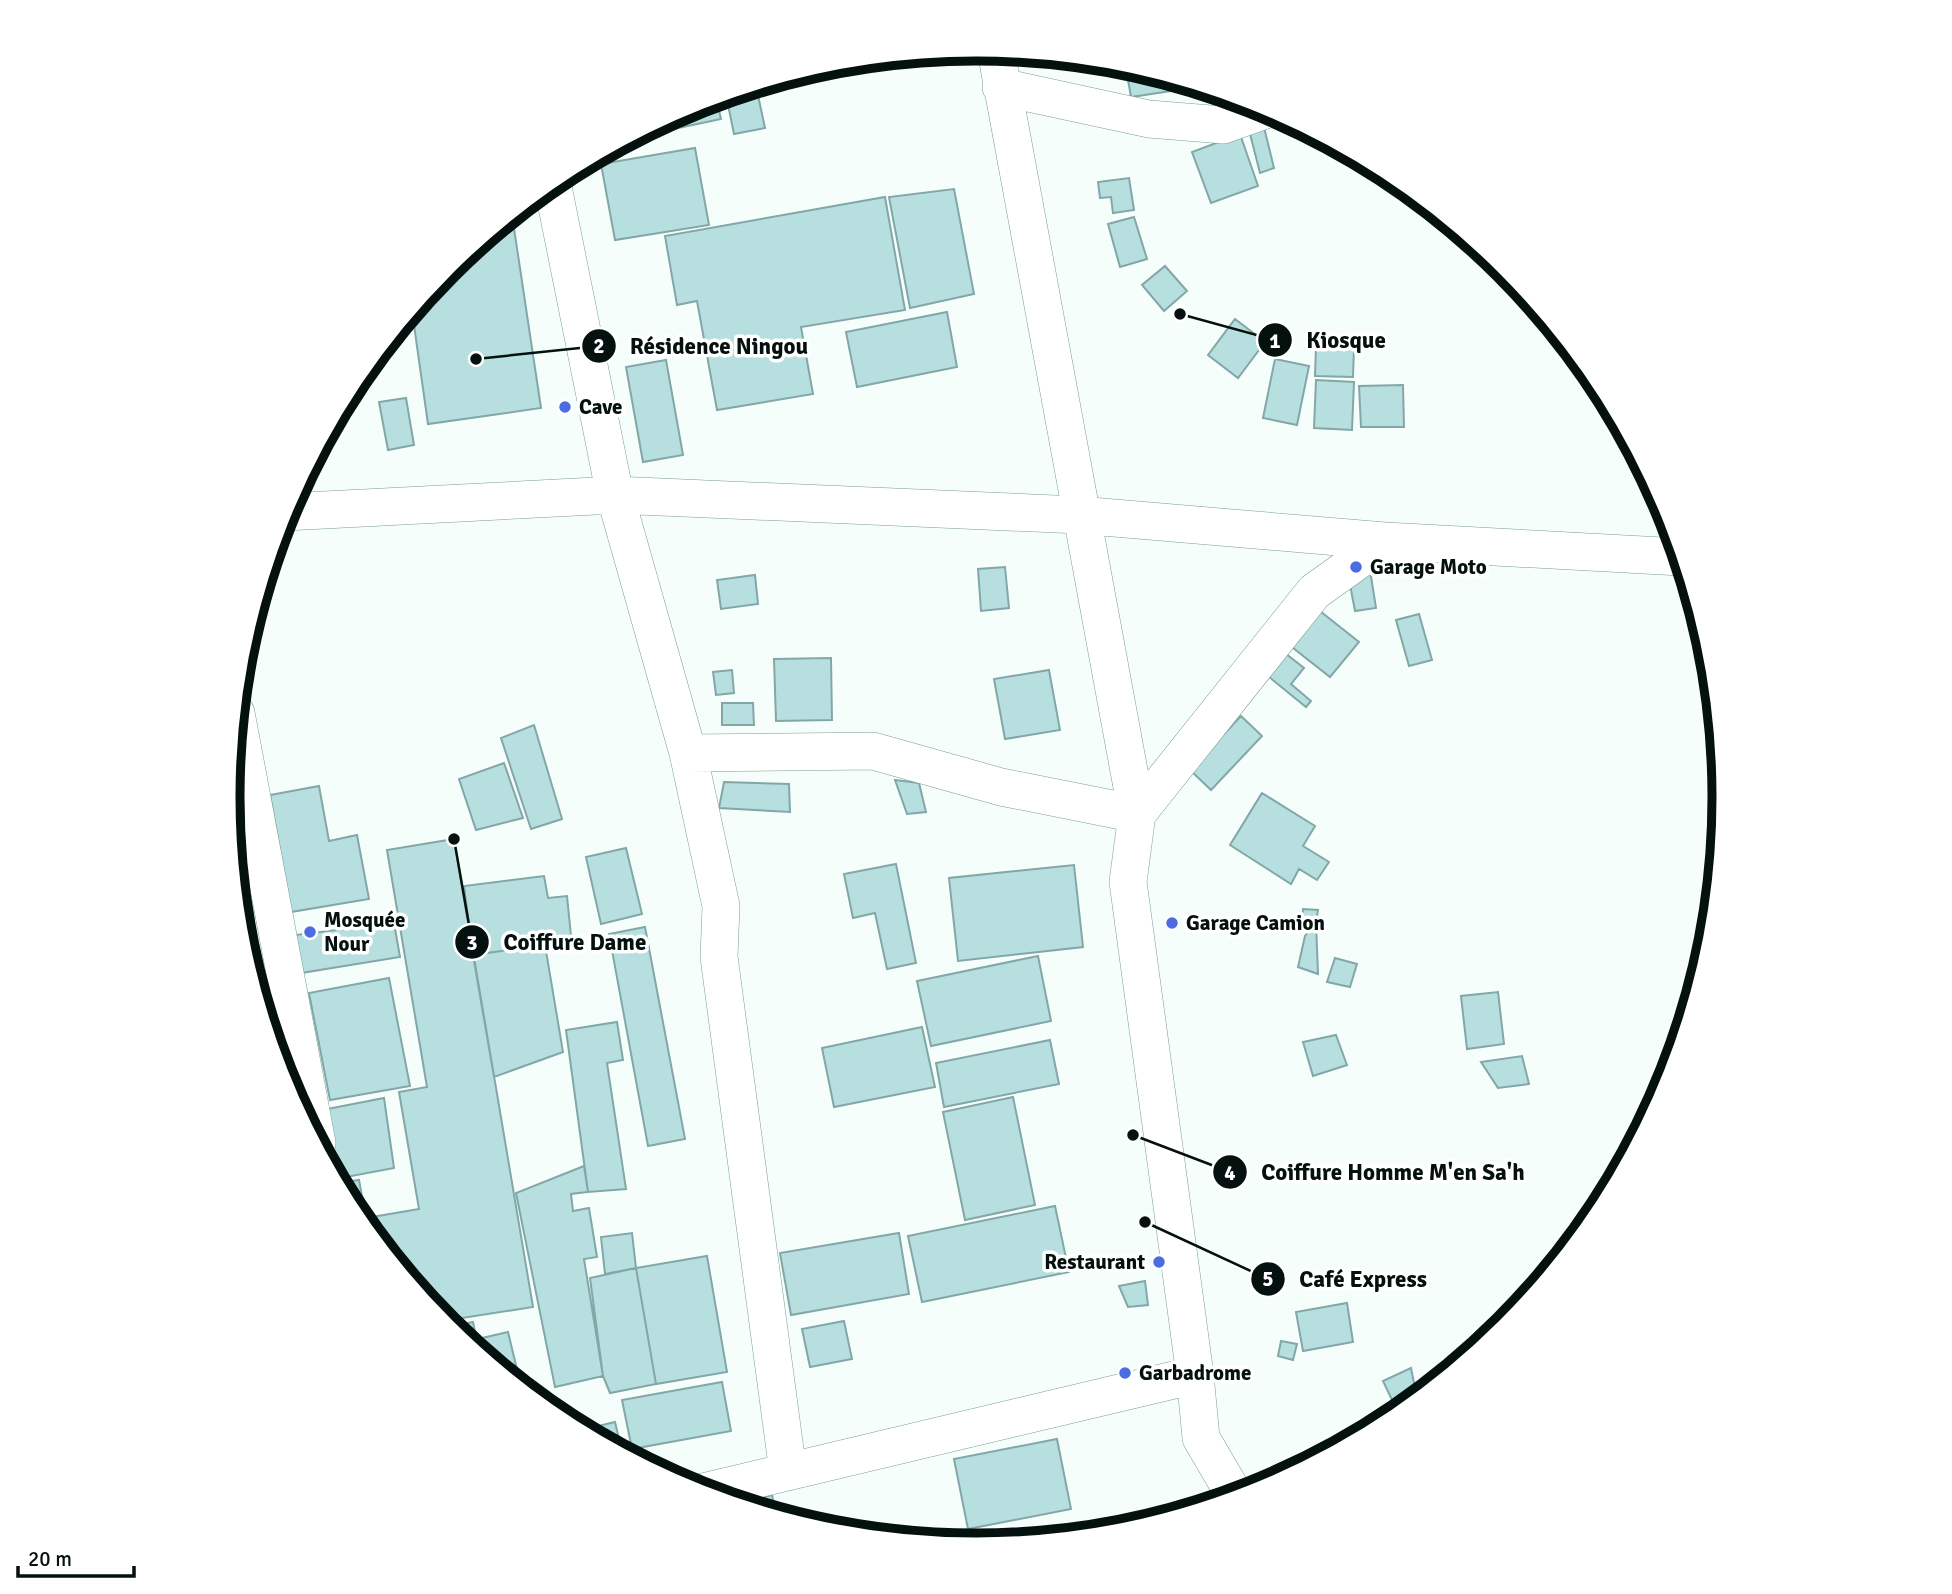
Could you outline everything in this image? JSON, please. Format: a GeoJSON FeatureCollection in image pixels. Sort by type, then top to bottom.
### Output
{"type":"FeatureCollection","features":[{"type":"Feature","properties":{"kind":"street"},"geometry":{"type":"LineString","coordinates":[[998,62],[1079,515],[1137,814],[1128,882],[1195,1375],[1201,1438],[1230,1487]]}},
{"type":"Feature","properties":{"kind":"street"},"geometry":{"type":"LineString","coordinates":[[1001,87],[1149,120],[1223,125],[1252,115]]}},
{"type":"Feature","properties":{"kind":"street"},"geometry":{"type":"LineString","coordinates":[[554,194],[615,495],[688,752],[721,906],[719,957],[788,1472]]}},
{"type":"Feature","properties":{"kind":"street"},"geometry":{"type":"LineString","coordinates":[[298,511],[615,495],[1079,515],[1385,541],[1671,556]]}},
{"type":"Feature","properties":{"kind":"street"},"geometry":{"type":"LineString","coordinates":[[1137,814],[1314,592],[1385,541]]}},
{"type":"Feature","properties":{"kind":"street"},"geometry":{"type":"LineString","coordinates":[[242,746],[311,1111]]}},
{"type":"Feature","properties":{"kind":"street"},"geometry":{"type":"LineString","coordinates":[[688,752],[873,751],[1001,787],[1137,814]]}},
{"type":"Feature","properties":{"kind":"street"},"geometry":{"type":"LineString","coordinates":[[722,1487],[1195,1375]]}},
{"type":"Feature","properties":{"kind":"building"},"geometry":{"type":"Polygon","coordinates":[[[1134,78],[1179,90],[1131,97],[1128,80],[1134,78]]]}},
{"type":"Feature","properties":{"kind":"building"},"geometry":{"type":"Polygon","coordinates":[[[758,95],[765,128],[734,134],[728,104],[758,95]]]}},
{"type":"Feature","properties":{"kind":"building"},"geometry":{"type":"Polygon","coordinates":[[[718,108],[721,119],[664,131],[718,108]]]}},
{"type":"Feature","properties":{"kind":"building"},"geometry":{"type":"Polygon","coordinates":[[[1262,119],[1274,168],[1260,173],[1247,122],[1262,119]]]}},
{"type":"Feature","properties":{"kind":"building"},"geometry":{"type":"Polygon","coordinates":[[[1240,134],[1258,186],[1211,203],[1192,152],[1240,134]]]}},
{"type":"Feature","properties":{"kind":"building"},"geometry":{"type":"Polygon","coordinates":[[[695,148],[709,225],[615,240],[602,164],[695,148]]]}},
{"type":"Feature","properties":{"kind":"building"},"geometry":{"type":"Polygon","coordinates":[[[1129,178],[1134,210],[1113,213],[1111,197],[1100,198],[1098,182],[1129,178]]]}},
{"type":"Feature","properties":{"kind":"building"},"geometry":{"type":"Polygon","coordinates":[[[954,189],[974,294],[910,308],[889,197],[954,189]]]}},
{"type":"Feature","properties":{"kind":"building"},"geometry":{"type":"Polygon","coordinates":[[[885,197],[905,310],[801,327],[813,394],[717,410],[697,301],[677,305],[665,236],[885,197]]]}},
{"type":"Feature","properties":{"kind":"building"},"geometry":{"type":"Polygon","coordinates":[[[1134,217],[1147,259],[1120,267],[1108,224],[1134,217]]]}},
{"type":"Feature","properties":{"kind":"building"},"geometry":{"type":"Polygon","coordinates":[[[514,225],[541,408],[428,424],[414,323],[456,277],[514,225]]]}},
{"type":"Feature","properties":{"kind":"building"},"geometry":{"type":"Polygon","coordinates":[[[1165,266],[1187,291],[1164,311],[1142,285],[1165,266]]]}},
{"type":"Feature","properties":{"kind":"building"},"geometry":{"type":"Polygon","coordinates":[[[947,312],[957,367],[857,387],[846,332],[947,312]]]}},
{"type":"Feature","properties":{"kind":"building"},"geometry":{"type":"Polygon","coordinates":[[[1235,319],[1265,342],[1238,378],[1208,355],[1235,319]]]}},
{"type":"Feature","properties":{"kind":"building"},"geometry":{"type":"Polygon","coordinates":[[[1316,346],[1354,347],[1353,377],[1315,376],[1316,346]]]}},
{"type":"Feature","properties":{"kind":"building"},"geometry":{"type":"Polygon","coordinates":[[[1275,359],[1309,366],[1297,425],[1263,418],[1275,359]]]}},
{"type":"Feature","properties":{"kind":"building"},"geometry":{"type":"Polygon","coordinates":[[[666,360],[683,455],[643,462],[626,367],[666,360]]]}},
{"type":"Feature","properties":{"kind":"building"},"geometry":{"type":"Polygon","coordinates":[[[1316,380],[1354,382],[1352,430],[1314,428],[1316,380]]]}},
{"type":"Feature","properties":{"kind":"building"},"geometry":{"type":"Polygon","coordinates":[[[1403,385],[1404,427],[1361,427],[1359,386],[1403,385]]]}},
{"type":"Feature","properties":{"kind":"building"},"geometry":{"type":"Polygon","coordinates":[[[406,398],[414,445],[388,450],[379,402],[406,398]]]}},
{"type":"Feature","properties":{"kind":"building"},"geometry":{"type":"Polygon","coordinates":[[[1005,567],[1009,608],[981,611],[978,569],[1005,567]]]}},
{"type":"Feature","properties":{"kind":"building"},"geometry":{"type":"Polygon","coordinates":[[[1370,570],[1376,608],[1355,611],[1348,574],[1370,570]]]}},
{"type":"Feature","properties":{"kind":"building"},"geometry":{"type":"Polygon","coordinates":[[[755,575],[758,604],[721,609],[717,580],[755,575]]]}},
{"type":"Feature","properties":{"kind":"building"},"geometry":{"type":"Polygon","coordinates":[[[1311,604],[1359,642],[1330,677],[1283,640],[1311,604]]]}},
{"type":"Feature","properties":{"kind":"building"},"geometry":{"type":"Polygon","coordinates":[[[1419,614],[1432,660],[1409,666],[1396,620],[1419,614]]]}},
{"type":"Feature","properties":{"kind":"building"},"geometry":{"type":"Polygon","coordinates":[[[1281,650],[1304,668],[1291,684],[1311,701],[1306,707],[1263,672],[1281,650]]]}},
{"type":"Feature","properties":{"kind":"building"},"geometry":{"type":"Polygon","coordinates":[[[831,658],[832,720],[776,721],[774,659],[831,658]]]}},
{"type":"Feature","properties":{"kind":"building"},"geometry":{"type":"Polygon","coordinates":[[[732,670],[734,693],[716,695],[713,672],[732,670]]]}},
{"type":"Feature","properties":{"kind":"building"},"geometry":{"type":"Polygon","coordinates":[[[1049,670],[1060,730],[1005,739],[994,679],[1049,670]]]}},
{"type":"Feature","properties":{"kind":"building"},"geometry":{"type":"Polygon","coordinates":[[[722,703],[753,703],[754,725],[722,725],[722,703]]]}},
{"type":"Feature","properties":{"kind":"building"},"geometry":{"type":"Polygon","coordinates":[[[1241,716],[1262,736],[1211,790],[1190,770],[1241,716]]]}},
{"type":"Feature","properties":{"kind":"building"},"geometry":{"type":"Polygon","coordinates":[[[534,725],[562,819],[531,829],[501,738],[534,725]]]}},
{"type":"Feature","properties":{"kind":"building"},"geometry":{"type":"Polygon","coordinates":[[[504,763],[523,818],[476,830],[459,779],[504,763]]]}},
{"type":"Feature","properties":{"kind":"building"},"geometry":{"type":"Polygon","coordinates":[[[895,780],[919,783],[926,812],[907,814],[895,780]]]}},
{"type":"Feature","properties":{"kind":"building"},"geometry":{"type":"Polygon","coordinates":[[[724,782],[789,784],[790,812],[719,808],[724,782]]]}},
{"type":"Feature","properties":{"kind":"building"},"geometry":{"type":"Polygon","coordinates":[[[319,786],[329,841],[357,835],[369,899],[291,912],[270,795],[319,786]]]}},
{"type":"Feature","properties":{"kind":"building"},"geometry":{"type":"Polygon","coordinates":[[[1262,793],[1315,826],[1303,846],[1329,862],[1317,880],[1299,869],[1291,884],[1230,845],[1262,793]]]}},
{"type":"Feature","properties":{"kind":"building"},"geometry":{"type":"Polygon","coordinates":[[[454,839],[533,1307],[458,1319],[423,1282],[372,1217],[419,1209],[399,1092],[427,1087],[387,850],[454,839]]]}},
{"type":"Feature","properties":{"kind":"building"},"geometry":{"type":"Polygon","coordinates":[[[626,848],[642,914],[601,924],[586,857],[626,848]]]}},
{"type":"Feature","properties":{"kind":"building"},"geometry":{"type":"Polygon","coordinates":[[[896,864],[916,963],[887,969],[875,913],[853,918],[844,874],[896,864]]]}},
{"type":"Feature","properties":{"kind":"building"},"geometry":{"type":"Polygon","coordinates":[[[1074,865],[1083,947],[958,961],[949,878],[1074,865]]]}},
{"type":"Feature","properties":{"kind":"building"},"geometry":{"type":"Polygon","coordinates":[[[544,876],[548,898],[567,896],[571,936],[545,945],[473,955],[464,886],[544,876]]]}},
{"type":"Feature","properties":{"kind":"building"},"geometry":{"type":"Polygon","coordinates":[[[1303,909],[1318,910],[1316,922],[1302,921],[1303,909]]]}},
{"type":"Feature","properties":{"kind":"building"},"geometry":{"type":"Polygon","coordinates":[[[1316,922],[1318,974],[1298,967],[1305,936],[1316,922]]]}},
{"type":"Feature","properties":{"kind":"building"},"geometry":{"type":"Polygon","coordinates":[[[394,923],[400,957],[301,973],[295,935],[394,923]]]}},
{"type":"Feature","properties":{"kind":"building"},"geometry":{"type":"Polygon","coordinates":[[[645,927],[685,1139],[648,1146],[609,934],[645,927]]]}},
{"type":"Feature","properties":{"kind":"building"},"geometry":{"type":"Polygon","coordinates":[[[545,945],[563,1052],[494,1077],[473,955],[545,945]]]}},
{"type":"Feature","properties":{"kind":"building"},"geometry":{"type":"Polygon","coordinates":[[[1038,956],[1051,1021],[931,1046],[917,981],[1038,956]]]}},
{"type":"Feature","properties":{"kind":"building"},"geometry":{"type":"Polygon","coordinates":[[[1335,958],[1357,964],[1350,987],[1327,982],[1335,958]]]}},
{"type":"Feature","properties":{"kind":"building"},"geometry":{"type":"Polygon","coordinates":[[[389,978],[410,1086],[330,1100],[309,993],[389,978]]]}},
{"type":"Feature","properties":{"kind":"building"},"geometry":{"type":"Polygon","coordinates":[[[1498,992],[1504,1044],[1467,1049],[1461,996],[1498,992]]]}},
{"type":"Feature","properties":{"kind":"building"},"geometry":{"type":"Polygon","coordinates":[[[617,1022],[623,1060],[607,1063],[626,1189],[588,1192],[566,1030],[617,1022]]]}},
{"type":"Feature","properties":{"kind":"building"},"geometry":{"type":"Polygon","coordinates":[[[922,1027],[935,1087],[834,1107],[822,1048],[922,1027]]]}},
{"type":"Feature","properties":{"kind":"building"},"geometry":{"type":"Polygon","coordinates":[[[1336,1035],[1347,1065],[1313,1076],[1303,1042],[1336,1035]]]}},
{"type":"Feature","properties":{"kind":"building"},"geometry":{"type":"Polygon","coordinates":[[[1050,1040],[1059,1084],[944,1107],[936,1063],[1050,1040]]]}},
{"type":"Feature","properties":{"kind":"building"},"geometry":{"type":"Polygon","coordinates":[[[1522,1056],[1529,1084],[1498,1088],[1481,1062],[1522,1056]]]}},
{"type":"Feature","properties":{"kind":"building"},"geometry":{"type":"Polygon","coordinates":[[[1013,1097],[1035,1205],[965,1220],[943,1112],[1013,1097]]]}},
{"type":"Feature","properties":{"kind":"building"},"geometry":{"type":"Polygon","coordinates":[[[384,1098],[394,1168],[346,1177],[326,1140],[322,1110],[384,1098]]]}},
{"type":"Feature","properties":{"kind":"building"},"geometry":{"type":"Polygon","coordinates":[[[584,1166],[588,1192],[571,1194],[573,1211],[589,1208],[597,1257],[584,1259],[603,1376],[555,1387],[516,1193],[584,1166]]]}},
{"type":"Feature","properties":{"kind":"building"},"geometry":{"type":"Polygon","coordinates":[[[359,1180],[364,1206],[349,1181],[359,1180]]]}},
{"type":"Feature","properties":{"kind":"building"},"geometry":{"type":"Polygon","coordinates":[[[1055,1206],[1069,1272],[922,1302],[908,1236],[1055,1206]]]}},
{"type":"Feature","properties":{"kind":"building"},"geometry":{"type":"Polygon","coordinates":[[[632,1233],[636,1268],[605,1274],[601,1237],[632,1233]]]}},
{"type":"Feature","properties":{"kind":"building"},"geometry":{"type":"Polygon","coordinates":[[[899,1233],[909,1294],[791,1315],[780,1253],[899,1233]]]}},
{"type":"Feature","properties":{"kind":"building"},"geometry":{"type":"Polygon","coordinates":[[[707,1256],[727,1372],[656,1384],[636,1268],[707,1256]]]}},
{"type":"Feature","properties":{"kind":"building"},"geometry":{"type":"Polygon","coordinates":[[[636,1268],[656,1384],[610,1393],[603,1376],[590,1278],[636,1268]]]}},
{"type":"Feature","properties":{"kind":"building"},"geometry":{"type":"Polygon","coordinates":[[[1145,1281],[1148,1305],[1128,1307],[1119,1286],[1145,1281]]]}},
{"type":"Feature","properties":{"kind":"building"},"geometry":{"type":"Polygon","coordinates":[[[1347,1303],[1353,1342],[1303,1351],[1296,1312],[1347,1303]]]}},
{"type":"Feature","properties":{"kind":"building"},"geometry":{"type":"Polygon","coordinates":[[[844,1321],[852,1359],[810,1367],[802,1329],[844,1321]]]}},
{"type":"Feature","properties":{"kind":"building"},"geometry":{"type":"Polygon","coordinates":[[[473,1322],[476,1336],[463,1324],[473,1322]]]}},
{"type":"Feature","properties":{"kind":"building"},"geometry":{"type":"Polygon","coordinates":[[[508,1332],[518,1372],[483,1342],[482,1338],[508,1332]]]}},
{"type":"Feature","properties":{"kind":"building"},"geometry":{"type":"Polygon","coordinates":[[[1281,1341],[1297,1344],[1293,1360],[1278,1356],[1281,1341]]]}},
{"type":"Feature","properties":{"kind":"building"},"geometry":{"type":"Polygon","coordinates":[[[1411,1368],[1415,1388],[1393,1402],[1383,1381],[1411,1368]]]}},
{"type":"Feature","properties":{"kind":"building"},"geometry":{"type":"Polygon","coordinates":[[[722,1382],[731,1431],[635,1448],[632,1447],[622,1400],[722,1382]]]}},
{"type":"Feature","properties":{"kind":"building"},"geometry":{"type":"Polygon","coordinates":[[[615,1422],[619,1440],[608,1434],[596,1427],[615,1422]]]}},
{"type":"Feature","properties":{"kind":"building"},"geometry":{"type":"Polygon","coordinates":[[[1057,1439],[1071,1509],[968,1529],[954,1459],[1057,1439]]]}},
{"type":"Feature","properties":{"kind":"building"},"geometry":{"type":"Polygon","coordinates":[[[772,1495],[774,1504],[756,1499],[772,1495]]]}},
{"type":"Feature","properties":{"kind":"place","name":"Kiosque"},"geometry":{"type":"Point","coordinates":[1180,314]}},
{"type":"Feature","properties":{"kind":"place","name":"Résidence Ningou"},"geometry":{"type":"Point","coordinates":[476,359]}},
{"type":"Feature","properties":{"kind":"place","name":"Cave"},"geometry":{"type":"Point","coordinates":[565,407]}},
{"type":"Feature","properties":{"kind":"place","name":"Garage Moto"},"geometry":{"type":"Point","coordinates":[1356,567]}},
{"type":"Feature","properties":{"kind":"place","name":"Coiffure Dame"},"geometry":{"type":"Point","coordinates":[454,839]}},
{"type":"Feature","properties":{"kind":"place","name":"Garage Camion"},"geometry":{"type":"Point","coordinates":[1172,923]}},
{"type":"Feature","properties":{"kind":"place","name":"Mosquée Nour"},"geometry":{"type":"Point","coordinates":[310,932]}},
{"type":"Feature","properties":{"kind":"place","name":"Coiffure Homme M'en Sa'h"},"geometry":{"type":"Point","coordinates":[1133,1135]}},
{"type":"Feature","properties":{"kind":"place","name":"Café Express"},"geometry":{"type":"Point","coordinates":[1145,1222]}},
{"type":"Feature","properties":{"kind":"place","name":"Restaurant"},"geometry":{"type":"Point","coordinates":[1159,1262]}},
{"type":"Feature","properties":{"kind":"place","name":"Garbadrome"},"geometry":{"type":"Point","coordinates":[1125,1373]}}]}
